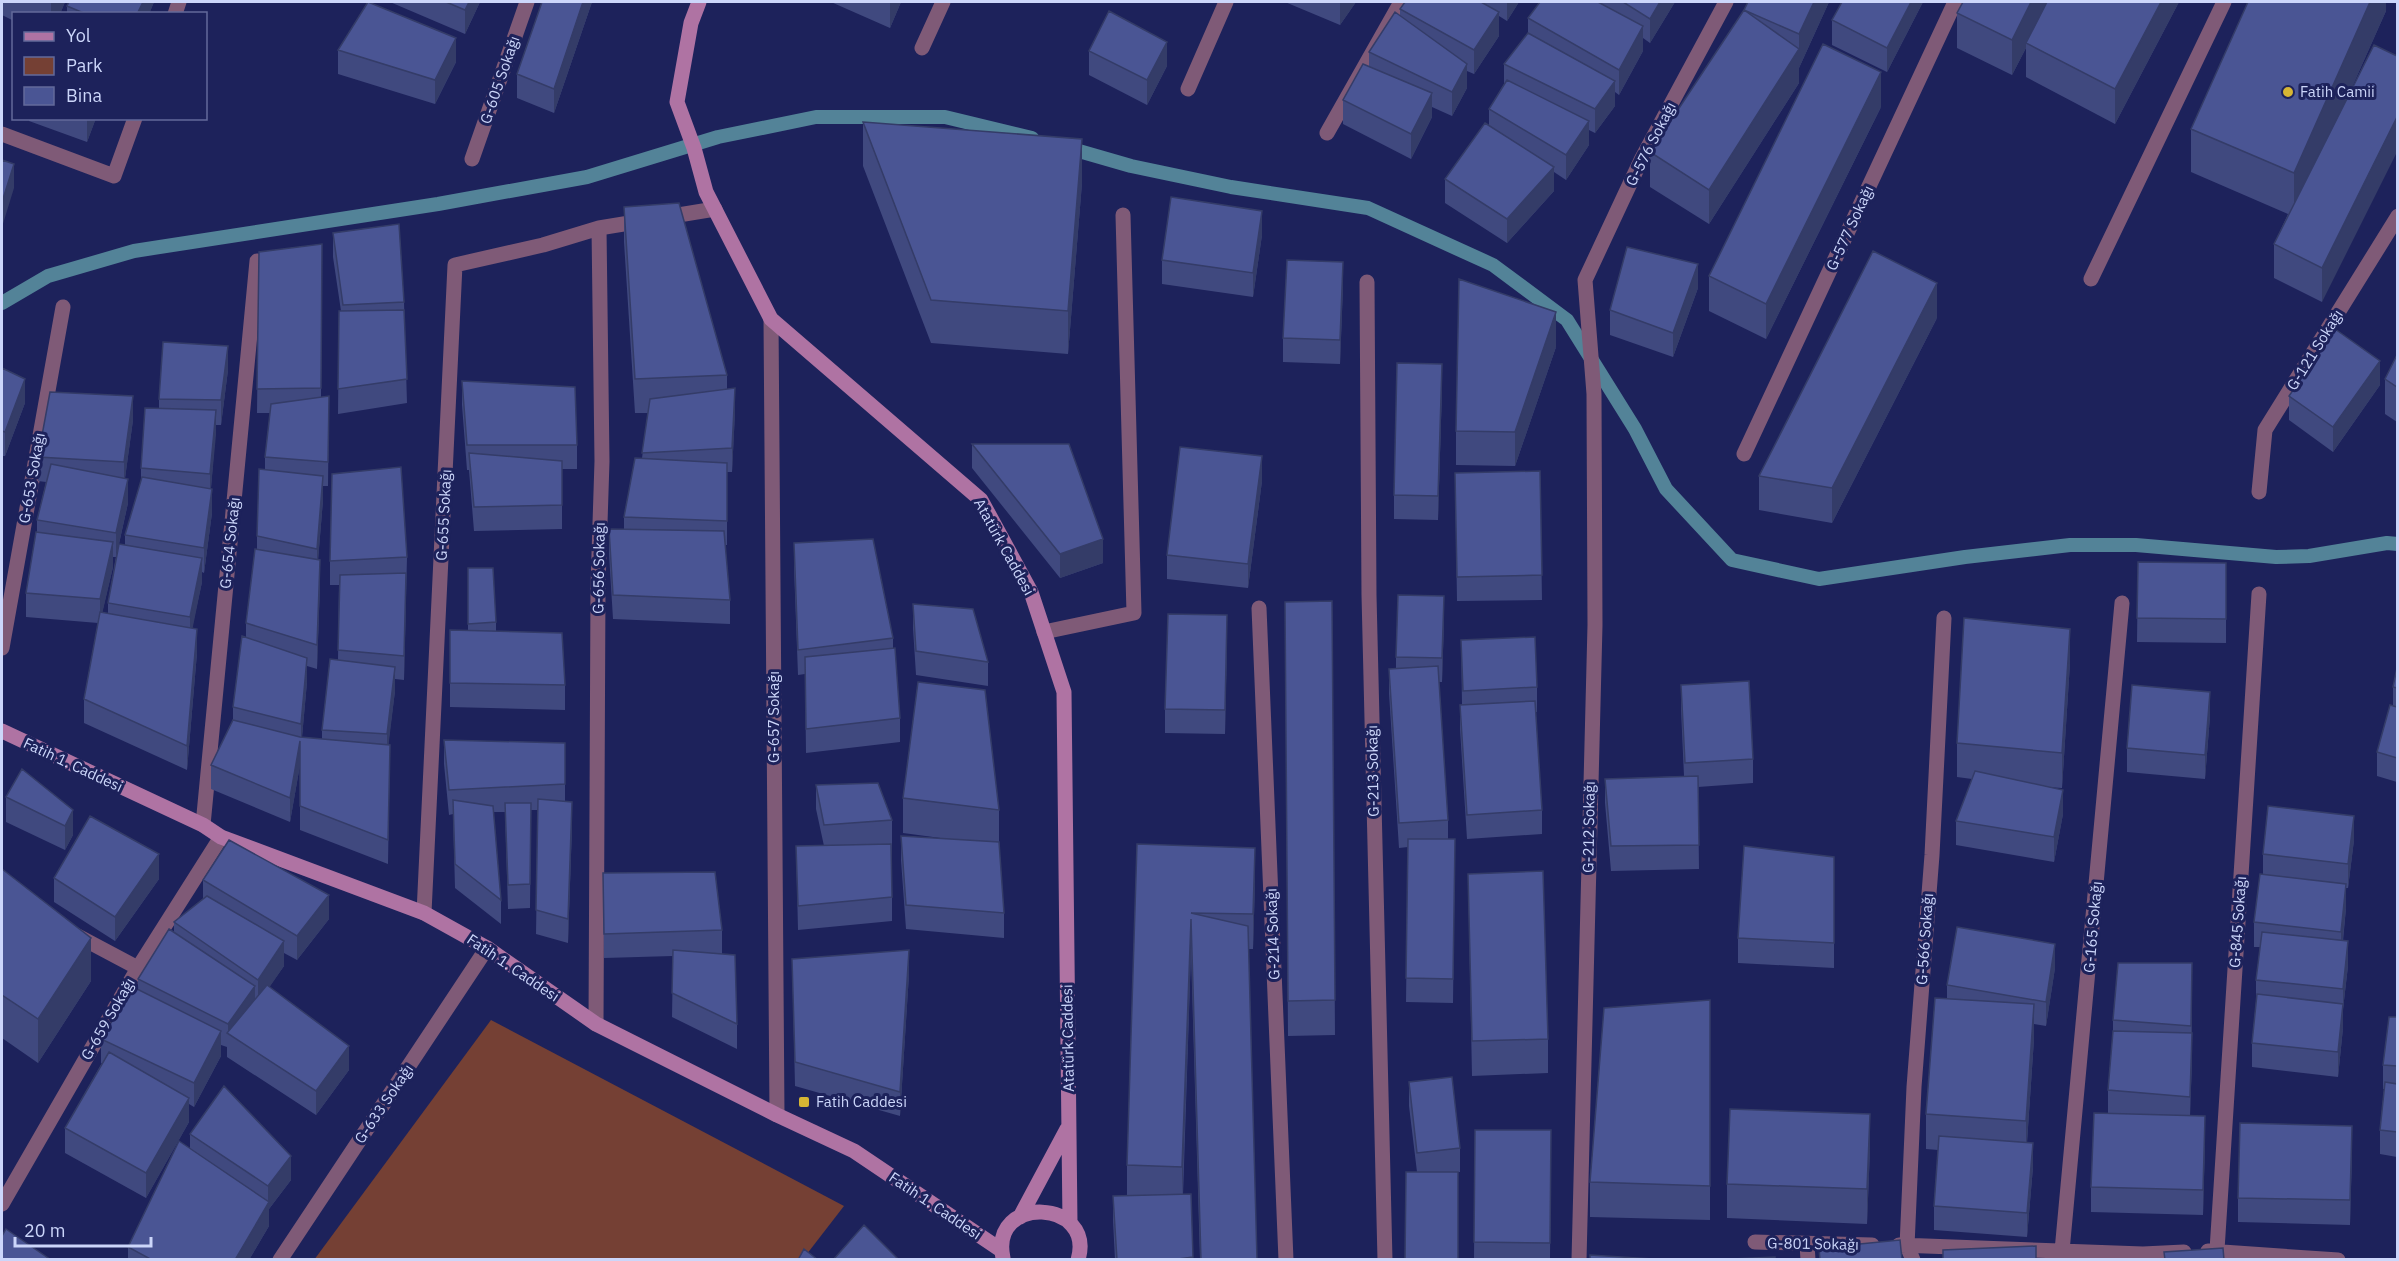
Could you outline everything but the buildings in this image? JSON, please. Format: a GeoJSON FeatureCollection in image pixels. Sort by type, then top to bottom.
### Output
{"type":"FeatureCollection","features":[{"type":"Feature","properties":{"kind":"street","name":"G-605 Sokağı"},"geometry":{"type":"LineString","coordinates":[[472,159],[527,2]]}},
{"type":"Feature","properties":{"kind":"street","name":"Atatürk Caddesi"},"geometry":{"type":"LineString","coordinates":[[699,2],[691,23],[677,102],[694,148],[706,192],[771,319],[981,500],[1031,592],[1064,692],[1070,1223],[1080,1244],[1080,1258]]}},
{"type":"Feature","properties":{"kind":"street"},"geometry":{"type":"LineString","coordinates":[[922,48],[943,2]]}},
{"type":"Feature","properties":{"kind":"street"},"geometry":{"type":"LineString","coordinates":[[1188,89],[1226,2]]}},
{"type":"Feature","properties":{"kind":"street"},"geometry":{"type":"LineString","coordinates":[[1327,133],[1401,2]]}},
{"type":"Feature","properties":{"kind":"street","name":"G-576 Sokağı"},"geometry":{"type":"LineString","coordinates":[[1586,289],[1585,280],[1642,159],[1726,2]]}},
{"type":"Feature","properties":{"kind":"street","name":"G-577 Sokağı"},"geometry":{"type":"LineString","coordinates":[[1744,454],[1955,2]]}},
{"type":"Feature","properties":{"kind":"street"},"geometry":{"type":"LineString","coordinates":[[2091,279],[2224,2]]}},
{"type":"Feature","properties":{"kind":"street"},"geometry":{"type":"LineString","coordinates":[[2,134],[114,176],[134,120]]}},
{"type":"Feature","properties":{"kind":"street"},"geometry":{"type":"LineString","coordinates":[[599,228],[715,209]]}},
{"type":"Feature","properties":{"kind":"street"},"geometry":{"type":"LineString","coordinates":[[1044,632],[1134,613],[1123,215]]}},
{"type":"Feature","properties":{"kind":"street","name":"G-121 Sokağı"},"geometry":{"type":"LineString","coordinates":[[2259,492],[2265,430],[2397,216]]}},
{"type":"Feature","properties":{"kind":"street","name":"G-655 Sokağı"},"geometry":{"type":"LineString","coordinates":[[424,913],[455,265],[543,245],[599,228]]}},
{"type":"Feature","properties":{"kind":"street","name":"G-656 Sokağı"},"geometry":{"type":"LineString","coordinates":[[596,1024],[598,586],[602,461],[599,228]]}},
{"type":"Feature","properties":{"kind":"street","name":"G-654 Sokağı"},"geometry":{"type":"LineString","coordinates":[[203,825],[257,261]]}},
{"type":"Feature","properties":{"kind":"street","name":"G-213 Sokağı"},"geometry":{"type":"LineString","coordinates":[[1367,282],[1369,595],[1385,1260]]}},
{"type":"Feature","properties":{"kind":"street","name":"G-212 Sokağı"},"geometry":{"type":"LineString","coordinates":[[1579,1260],[1594,625],[1594,394],[1586,289]]}},
{"type":"Feature","properties":{"kind":"street","name":"G-653 Sokağı"},"geometry":{"type":"LineString","coordinates":[[2,648],[63,307]]}},
{"type":"Feature","properties":{"kind":"street","name":"G-657 Sokağı"},"geometry":{"type":"LineString","coordinates":[[771,319],[777,1115]]}},
{"type":"Feature","properties":{"kind":"street","name":"G-845 Sokağı"},"geometry":{"type":"LineString","coordinates":[[2217,1250],[2259,594]]}},
{"type":"Feature","properties":{"kind":"street","name":"G-165 Sokağı"},"geometry":{"type":"LineString","coordinates":[[2062,1251],[2122,603]]}},
{"type":"Feature","properties":{"kind":"street","name":"G-214 Sokağı"},"geometry":{"type":"LineString","coordinates":[[1259,608],[1286,1260]]}},
{"type":"Feature","properties":{"kind":"street","name":"G-566 Sokağı"},"geometry":{"type":"LineString","coordinates":[[1910,1252],[1914,1087],[1932,855],[1944,618]]}},
{"type":"Feature","properties":{"kind":"street","name":"Fatih 1. Caddesi"},"geometry":{"type":"LineString","coordinates":[[2,731],[203,825],[221,837],[424,913],[487,948],[596,1024],[854,1151],[1002,1255]]}},
{"type":"Feature","properties":{"kind":"street","name":"G-659 Sokağı"},"geometry":{"type":"LineString","coordinates":[[2,1204],[8,1180],[221,837]]}},
{"type":"Feature","properties":{"kind":"street"},"geometry":{"type":"LineString","coordinates":[[64,928],[138,968]]}},
{"type":"Feature","properties":{"kind":"street","name":"G-633 Sokağı"},"geometry":{"type":"LineString","coordinates":[[280,1260],[487,948]]}},
{"type":"Feature","properties":{"kind":"street"},"geometry":{"type":"LineString","coordinates":[[1020,1217],[1069,1126]]}},
{"type":"Feature","properties":{"kind":"street"},"geometry":{"type":"LineString","coordinates":[[1002,1255],[1004,1237],[1010,1225],[1020,1217],[1033,1211],[1046,1211],[1059,1215],[1070,1223]]}},
{"type":"Feature","properties":{"kind":"street","name":"G-801 Sokağı"},"geometry":{"type":"LineString","coordinates":[[1755,1242],[1808,1252],[2062,1251],[2143,1257],[2217,1250],[2331,1259]]}},
{"type":"Feature","properties":{"kind":"green space"},"geometry":{"type":"Polygon","coordinates":[[[491,1020],[844,1206],[803,1259],[314,1260],[491,1020]]]}},
{"type":"Feature","properties":{"kind":"waterway"},"geometry":{"type":"LineString","coordinates":[[2,303],[48,276],[134,251],[438,204],[587,177],[718,137],[816,117],[945,117],[1032,138]]}},
{"type":"Feature","properties":{"kind":"waterway"},"geometry":{"type":"LineString","coordinates":[[1065,147],[1131,166],[1231,187],[1368,208],[1493,265],[1567,320],[1635,429],[1666,489],[1732,560],[1819,579],[1965,557],[2070,545],[2136,545],[2276,557],[2309,556],[2387,543],[2398,544]]}},
{"type":"Feature","properties":{"kind":"place","name":"Fatih Camii"},"geometry":{"type":"Point","coordinates":[2288,92]}},
{"type":"Feature","properties":{"kind":"place","name":"Fatih Caddesi"},"geometry":{"type":"Point","coordinates":[804,1102]}}]}
